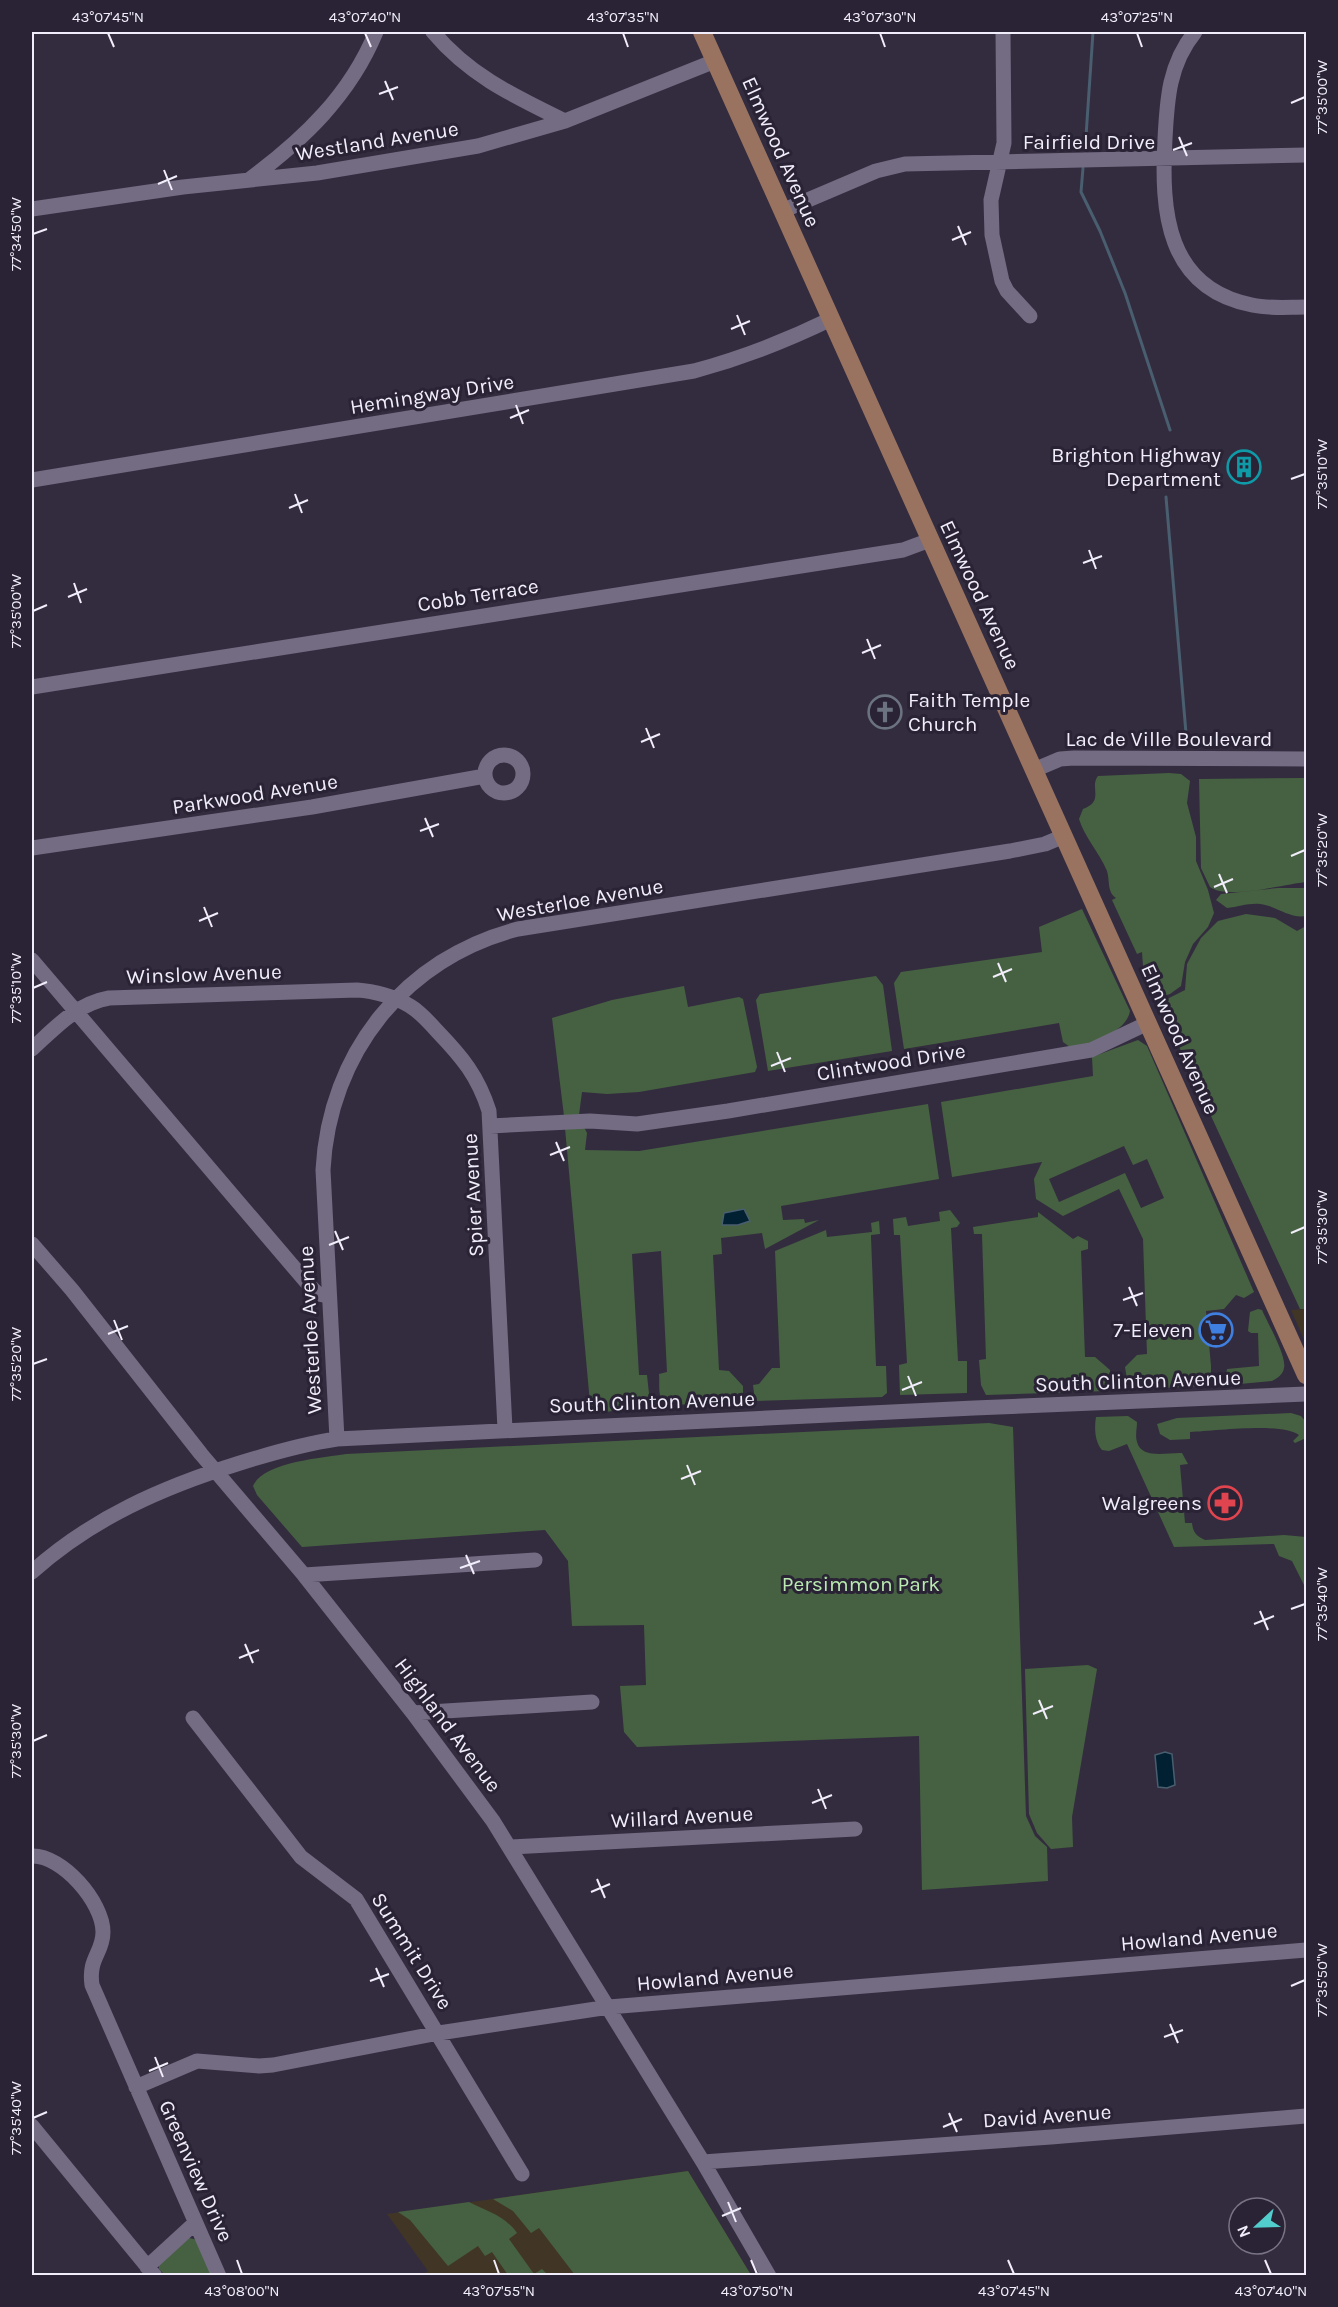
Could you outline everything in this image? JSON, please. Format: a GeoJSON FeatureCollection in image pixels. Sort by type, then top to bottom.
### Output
{"type":"FeatureCollection","features":[{"type":"Feature","properties":{"kind":"main road","name":"Elmwood Avenue"},"geometry":{"type":"LineString","coordinates":[[702,32],[1306,1375]]}},
{"type":"Feature","properties":{"kind":"street"},"geometry":{"type":"LineString","coordinates":[[250,179],[294,146],[324,116],[351,80],[376,32]]}},
{"type":"Feature","properties":{"kind":"street"},"geometry":{"type":"LineString","coordinates":[[433,32],[454,55],[477,74],[565,121]]}},
{"type":"Feature","properties":{"kind":"street"},"geometry":{"type":"LineString","coordinates":[[1003,32],[1004,143],[991,200],[992,235],[1002,281],[1007,291],[1030,316]]}},
{"type":"Feature","properties":{"kind":"street"},"geometry":{"type":"LineString","coordinates":[[1195,32],[1181,50],[1171,76],[1166,106],[1164,158],[1306,155]]}},
{"type":"Feature","properties":{"kind":"street","name":"Westland Avenue"},"geometry":{"type":"LineString","coordinates":[[32,209],[183,187],[317,173],[478,146],[565,121],[715,61]]}},
{"type":"Feature","properties":{"kind":"street","name":"Fairfield Drive"},"geometry":{"type":"LineString","coordinates":[[783,211],[891,166],[922,163],[999,164],[1164,158],[1164,198],[1168,227],[1179,253],[1200,280],[1222,296],[1251,305],[1306,307]]}},
{"type":"Feature","properties":{"kind":"street","name":"Hemingway Drive"},"geometry":{"type":"LineString","coordinates":[[32,480],[694,371],[740,359],[788,340],[831,319]]}},
{"type":"Feature","properties":{"kind":"street","name":"Cobb Terrace"},"geometry":{"type":"LineString","coordinates":[[32,687],[903,550],[930,540]]}},
{"type":"Feature","properties":{"kind":"street","name":"Lac de Ville Boulevard"},"geometry":{"type":"LineString","coordinates":[[1034,770],[1060,759],[1074,758],[1306,759]]}},
{"type":"Feature","properties":{"kind":"street","name":"Parkwood Avenue"},"geometry":{"type":"LineString","coordinates":[[32,848],[312,807],[485,776]]}},
{"type":"Feature","properties":{"kind":"street","name":"Westerloe Avenue"},"geometry":{"type":"LineString","coordinates":[[337,1439],[323,1170],[326,1134],[340,1087],[353,1060],[370,1030],[394,999],[438,964],[456,953],[489,938],[518,929],[1010,851],[1045,844],[1064,836]]}},
{"type":"Feature","properties":{"kind":"street"},"geometry":{"type":"LineString","coordinates":[[32,960],[308,1284],[318,1294],[328,1296]]}},
{"type":"Feature","properties":{"kind":"street","name":"Winslow Avenue"},"geometry":{"type":"LineString","coordinates":[[32,1049],[74,1011],[90,1003],[109,998],[357,990],[394,999]]}},
{"type":"Feature","properties":{"kind":"street","name":"Spier Avenue"},"geometry":{"type":"LineString","coordinates":[[394,999],[419,1012],[468,1064],[484,1094],[489,1111],[505,1429]]}},
{"type":"Feature","properties":{"kind":"street","name":"Clintwood Drive"},"geometry":{"type":"LineString","coordinates":[[490,1126],[590,1121],[637,1124],[716,1113],[1085,1052],[1148,1023]]}},
{"type":"Feature","properties":{"kind":"street","name":"Highland Avenue"},"geometry":{"type":"LineString","coordinates":[[32,1244],[72,1290],[214,1471],[304,1575],[414,1713],[511,1847],[703,2162],[769,2276]]}},
{"type":"Feature","properties":{"kind":"street","name":"South Clinton Avenue"},"geometry":{"type":"LineString","coordinates":[[32,1572],[76,1536],[113,1513],[172,1486],[288,1448],[337,1439],[505,1429],[1306,1395]]}},
{"type":"Feature","properties":{"kind":"street"},"geometry":{"type":"LineString","coordinates":[[304,1575],[535,1560]]}},
{"type":"Feature","properties":{"kind":"street"},"geometry":{"type":"LineString","coordinates":[[414,1713],[592,1702]]}},
{"type":"Feature","properties":{"kind":"street","name":"Summit Drive"},"geometry":{"type":"LineString","coordinates":[[193,1718],[301,1857],[356,1899],[439,2033],[522,2174]]}},
{"type":"Feature","properties":{"kind":"street","name":"Willard Avenue"},"geometry":{"type":"LineString","coordinates":[[511,1847],[855,1828]]}},
{"type":"Feature","properties":{"kind":"street","name":"Greenview Drive"},"geometry":{"type":"LineString","coordinates":[[32,1856],[51,1859],[81,1884],[100,1917],[103,1930],[102,1942],[92,1962],[91,1979],[97,2000],[219,2276]]}},
{"type":"Feature","properties":{"kind":"street","name":"Howland Avenue"},"geometry":{"type":"LineString","coordinates":[[135,2087],[197,2061],[273,2065],[439,2033],[609,2007],[1306,1950]]}},
{"type":"Feature","properties":{"kind":"street","name":"David Avenue"},"geometry":{"type":"LineString","coordinates":[[703,2162],[1306,2116]]}},
{"type":"Feature","properties":{"kind":"street"},"geometry":{"type":"LineString","coordinates":[[32,2126],[151,2271],[195,2223]]}},
{"type":"Feature","properties":{"kind":"shaded area"},"geometry":{"type":"Polygon","coordinates":[[[1306,1309],[1306,1344],[1291,1310],[1306,1309]]]}},
{"type":"Feature","properties":{"kind":"shaded area"},"geometry":{"type":"Polygon","coordinates":[[[688,2171],[751,2275],[422,2275],[428,2271],[387,2214],[688,2171]]]}},
{"type":"Feature","properties":{"kind":"green space"},"geometry":{"type":"Polygon","coordinates":[[[1181,774],[1190,781],[1187,803],[1196,837],[1196,861],[1208,890],[1214,913],[1208,927],[1193,944],[1185,962],[1181,986],[1170,994],[1159,997],[1143,966],[1142,952],[1137,954],[1112,900],[1116,898],[1110,889],[1107,871],[1079,819],[1083,809],[1090,806],[1095,798],[1098,776],[1181,774]]]}},
{"type":"Feature","properties":{"kind":"green space"},"geometry":{"type":"Polygon","coordinates":[[[1306,778],[1306,882],[1242,892],[1218,891],[1210,887],[1201,868],[1199,779],[1306,778]]]}},
{"type":"Feature","properties":{"kind":"green space"},"geometry":{"type":"Polygon","coordinates":[[[1278,888],[1306,888],[1306,916],[1294,916],[1260,904],[1227,908],[1216,900],[1221,894],[1278,888]]]}},
{"type":"Feature","properties":{"kind":"green space"},"geometry":{"type":"Polygon","coordinates":[[[1082,909],[1130,1011],[1127,1019],[1116,1031],[1074,1050],[1063,1042],[1059,1023],[904,1049],[894,983],[901,972],[1042,952],[1039,927],[1082,909]]]}},
{"type":"Feature","properties":{"kind":"green space"},"geometry":{"type":"Polygon","coordinates":[[[1246,914],[1275,918],[1297,931],[1306,926],[1306,1309],[1300,1309],[1159,1003],[1185,990],[1187,964],[1201,938],[1218,921],[1246,914]]]}},
{"type":"Feature","properties":{"kind":"green space"},"geometry":{"type":"Polygon","coordinates":[[[876,976],[883,985],[892,1051],[768,1071],[756,1000],[760,994],[876,976]]]}},
{"type":"Feature","properties":{"kind":"green space"},"geometry":{"type":"Polygon","coordinates":[[[684,986],[688,1007],[739,997],[743,999],[757,1067],[755,1072],[639,1092],[607,1094],[582,1092],[579,1115],[564,1116],[552,1018],[612,1000],[684,986]]]}},
{"type":"Feature","properties":{"kind":"green space"},"geometry":{"type":"Polygon","coordinates":[[[1138,1040],[1147,1046],[1254,1292],[1244,1298],[1236,1295],[1224,1309],[1206,1311],[1211,1366],[1211,1379],[1207,1386],[1137,1389],[1128,1385],[1125,1367],[1137,1355],[1147,1354],[1143,1239],[1119,1189],[1063,1216],[1036,1199],[1034,1179],[1042,1162],[952,1177],[941,1102],[1093,1076],[1092,1057],[1138,1040]],[[1124,1146],[1049,1179],[1059,1202],[1125,1173],[1141,1208],[1164,1198],[1147,1159],[1133,1165],[1124,1146]]]}},
{"type":"Feature","properties":{"kind":"green space"},"geometry":{"type":"Polygon","coordinates":[[[928,1104],[939,1179],[781,1206],[783,1220],[804,1219],[805,1223],[819,1220],[765,1249],[762,1233],[721,1238],[722,1254],[713,1255],[719,1370],[729,1371],[743,1386],[743,1399],[740,1403],[665,1405],[662,1402],[659,1374],[667,1372],[661,1251],[632,1254],[639,1375],[647,1375],[650,1403],[648,1406],[591,1414],[565,1128],[584,1127],[587,1133],[585,1150],[639,1151],[928,1104]]]}},
{"type":"Feature","properties":{"kind":"green space"},"geometry":{"type":"Polygon","coordinates":[[[950,1210],[960,1223],[957,1227],[951,1228],[958,1361],[967,1361],[967,1393],[900,1395],[899,1365],[907,1363],[900,1235],[894,1235],[893,1219],[906,1217],[908,1226],[940,1221],[939,1212],[950,1210]]]}},
{"type":"Feature","properties":{"kind":"green space"},"geometry":{"type":"Polygon","coordinates":[[[1038,1212],[1073,1239],[1078,1236],[1088,1241],[1088,1249],[1081,1251],[1085,1357],[1095,1357],[1110,1370],[1110,1382],[1105,1391],[986,1395],[981,1385],[979,1360],[986,1359],[982,1234],[974,1234],[973,1227],[1038,1217],[1038,1212]]]}},
{"type":"Feature","properties":{"kind":"green space"},"geometry":{"type":"Polygon","coordinates":[[[879,1221],[880,1234],[871,1235],[876,1366],[886,1366],[887,1393],[882,1397],[755,1401],[753,1385],[759,1384],[772,1368],[780,1368],[775,1251],[826,1230],[827,1237],[872,1232],[871,1223],[879,1221]]]}},
{"type":"Feature","properties":{"kind":"green space"},"geometry":{"type":"Polygon","coordinates":[[[1262,1310],[1280,1348],[1284,1363],[1283,1370],[1280,1376],[1272,1381],[1229,1385],[1225,1380],[1227,1369],[1259,1366],[1258,1333],[1248,1331],[1250,1312],[1262,1310]]]}},
{"type":"Feature","properties":{"kind":"green space"},"geometry":{"type":"Polygon","coordinates":[[[1291,1413],[1301,1416],[1306,1422],[1304,1432],[1306,1438],[1295,1443],[1293,1441],[1299,1435],[1290,1431],[1263,1428],[1190,1432],[1190,1439],[1170,1440],[1160,1434],[1157,1424],[1177,1418],[1291,1413]]]}},
{"type":"Feature","properties":{"kind":"green space"},"geometry":{"type":"Polygon","coordinates":[[[1128,1416],[1137,1422],[1136,1440],[1144,1451],[1156,1454],[1182,1453],[1188,1464],[1180,1465],[1185,1523],[1192,1523],[1199,1537],[1205,1540],[1284,1535],[1306,1537],[1306,1589],[1292,1561],[1279,1556],[1274,1544],[1174,1547],[1127,1444],[1109,1451],[1102,1450],[1096,1439],[1096,1417],[1128,1416]]]}},
{"type":"Feature","properties":{"kind":"green space","name":"Persimmon Park"},"geometry":{"type":"Polygon","coordinates":[[[989,1423],[1013,1427],[1026,1816],[1035,1836],[1047,1847],[1048,1881],[922,1890],[919,1736],[637,1747],[624,1732],[620,1686],[646,1685],[644,1625],[572,1626],[568,1561],[545,1530],[302,1547],[257,1495],[253,1486],[268,1471],[280,1466],[346,1454],[989,1423]]]}},
{"type":"Feature","properties":{"kind":"green space"},"geometry":{"type":"Polygon","coordinates":[[[1088,1665],[1097,1669],[1072,1817],[1073,1847],[1051,1849],[1037,1833],[1029,1814],[1025,1669],[1088,1665]]]}},
{"type":"Feature","properties":{"kind":"green space"},"geometry":{"type":"Polygon","coordinates":[[[688,2171],[751,2275],[575,2275],[539,2228],[531,2233],[513,2211],[493,2199],[688,2171]]]}},
{"type":"Feature","properties":{"kind":"green space"},"geometry":{"type":"Polygon","coordinates":[[[469,2202],[507,2222],[517,2233],[509,2239],[534,2274],[542,2269],[548,2275],[508,2275],[492,2252],[485,2256],[478,2246],[448,2266],[410,2220],[398,2212],[469,2202]]]}},
{"type":"Feature","properties":{"kind":"green space"},"geometry":{"type":"Polygon","coordinates":[[[189,2238],[198,2240],[214,2275],[165,2275],[159,2269],[159,2264],[189,2238]]]}},
{"type":"Feature","properties":{"kind":"water"},"geometry":{"type":"Polygon","coordinates":[[[744,1209],[750,1221],[738,1225],[722,1225],[724,1213],[744,1209]]]}},
{"type":"Feature","properties":{"kind":"water"},"geometry":{"type":"Polygon","coordinates":[[[1165,1752],[1172,1754],[1175,1785],[1167,1788],[1158,1787],[1155,1755],[1165,1752]]]}},
{"type":"Feature","properties":{"kind":"waterway"},"geometry":{"type":"LineString","coordinates":[[1085,151],[1093,32]]}},
{"type":"Feature","properties":{"kind":"waterway"},"geometry":{"type":"LineString","coordinates":[[1083,168],[1081,192],[1100,231],[1125,293],[1170,430]]}},
{"type":"Feature","properties":{"kind":"waterway"},"geometry":{"type":"LineString","coordinates":[[1166,497],[1187,745]]}},
{"type":"Feature","properties":{"kind":"place","name":"Brighton Highway Department"},"geometry":{"type":"Point","coordinates":[1244,467]}},
{"type":"Feature","properties":{"kind":"place","name":"Faith Temple Church"},"geometry":{"type":"Point","coordinates":[885,712]}},
{"type":"Feature","properties":{"kind":"place","name":"7-Eleven"},"geometry":{"type":"Point","coordinates":[1216,1330]}},
{"type":"Feature","properties":{"kind":"place","name":"Walgreens"},"geometry":{"type":"Point","coordinates":[1225,1503]}}]}
